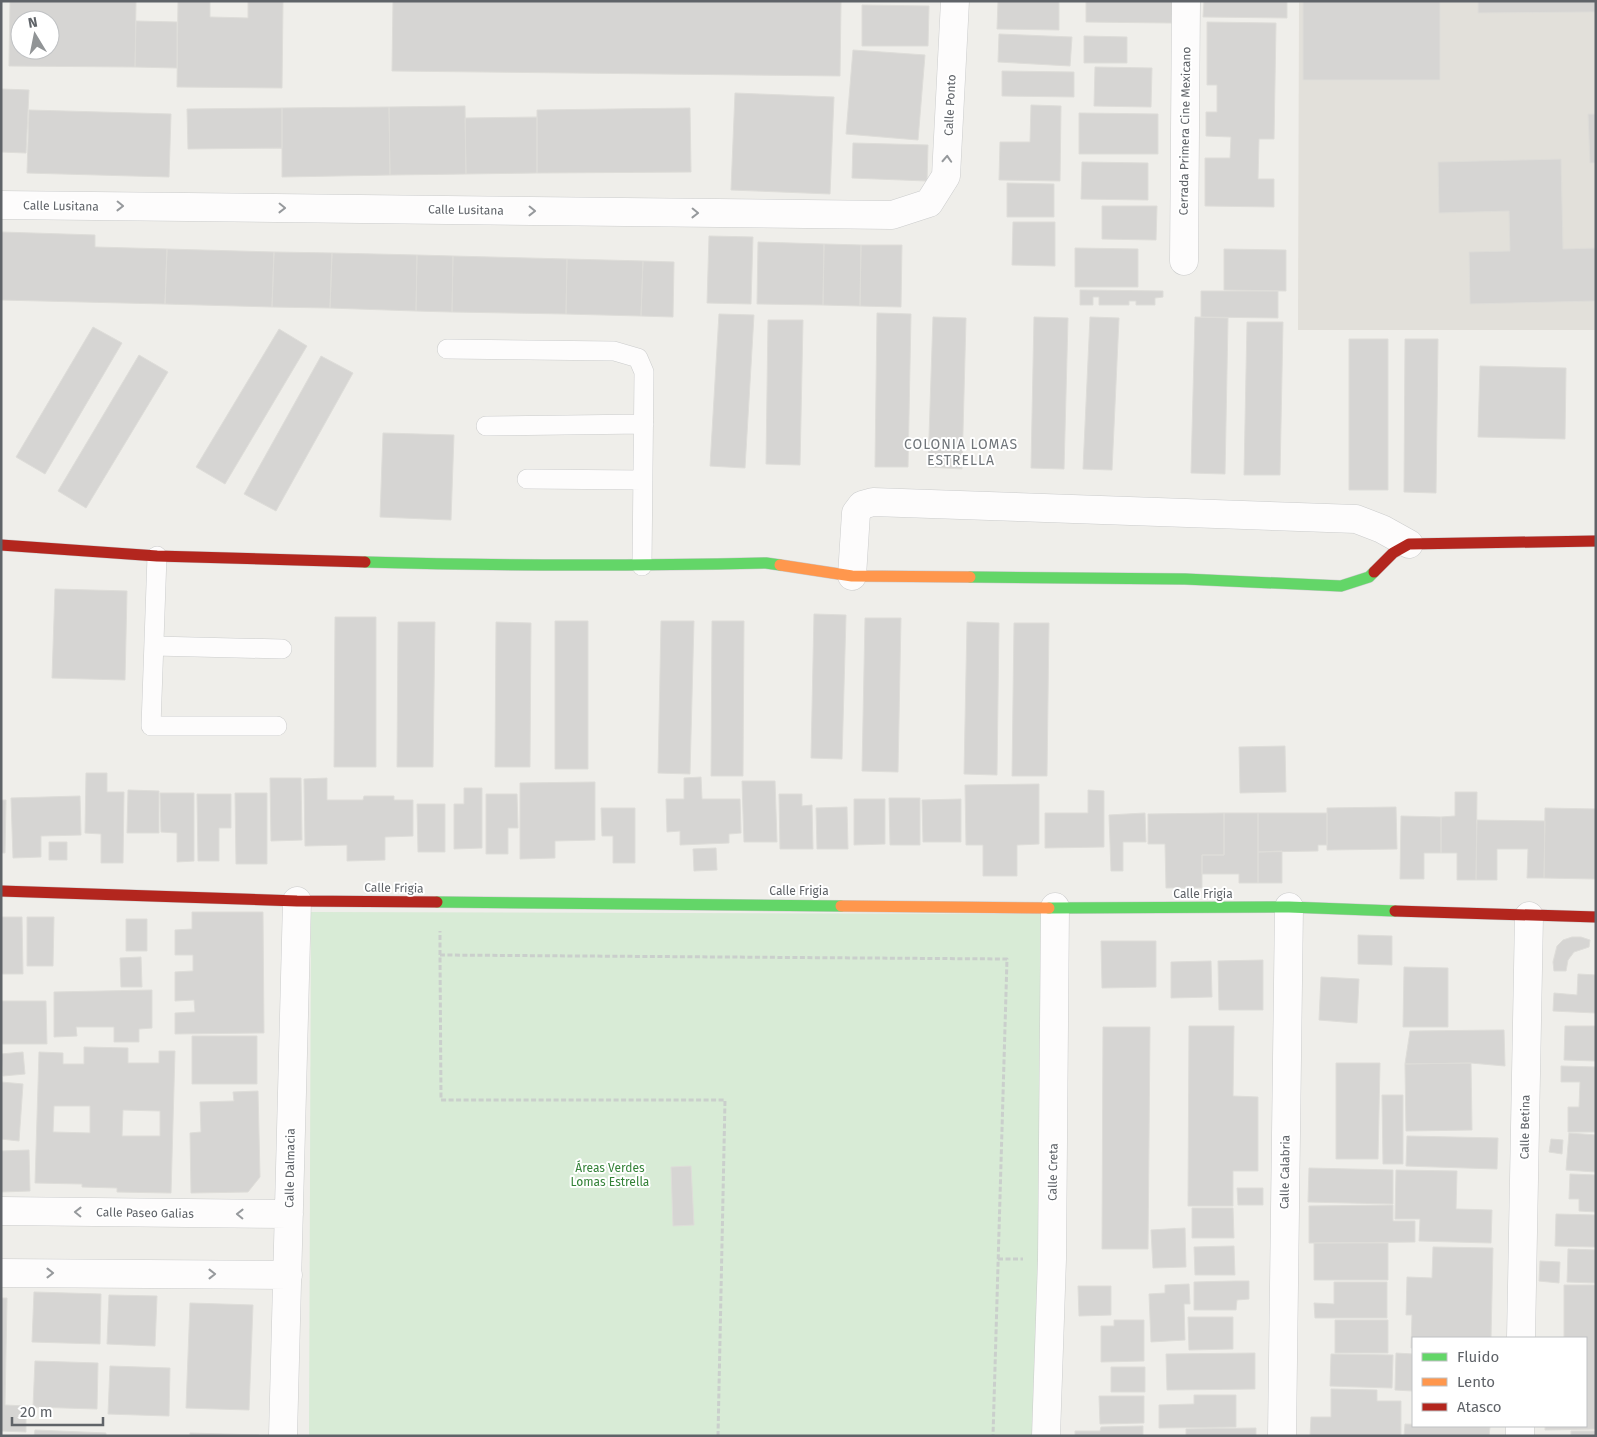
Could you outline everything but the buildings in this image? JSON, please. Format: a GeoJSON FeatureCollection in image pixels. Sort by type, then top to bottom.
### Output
{"type":"FeatureCollection","features":[{"type":"Feature","properties":{"kind":"street","name":"Calle Ponto"},"geometry":{"type":"LineString","coordinates":[[929,203],[946,176],[955,1]]}},
{"type":"Feature","properties":{"kind":"street","name":"Cerrada Primera Cine Mexicano"},"geometry":{"type":"LineString","coordinates":[[1184,261],[1186,1]]}},
{"type":"Feature","properties":{"kind":"street","name":"Calle Lusitana"},"geometry":{"type":"LineString","coordinates":[[1,205],[892,215],[929,203]]}},
{"type":"Feature","properties":{"kind":"street"},"geometry":{"type":"LineString","coordinates":[[852,576],[856,513],[862,505],[873,502],[1347,518],[1356,519],[1382,529],[1409,544]]}},
{"type":"Feature","properties":{"kind":"street"},"geometry":{"type":"LineString","coordinates":[[1,545],[157,556],[463,565],[642,566],[766,564],[852,576],[1185,579],[1341,586],[1369,577],[1393,553],[1409,544],[1596,541]]}},
{"type":"Feature","properties":{"kind":"street","name":"Calle Frigia"},"geometry":{"type":"LineString","coordinates":[[1,890],[296,901],[1289,907],[1596,917]]}},
{"type":"Feature","properties":{"kind":"street","name":"Calle Dalmacia"},"geometry":{"type":"LineString","coordinates":[[283,1436],[296,901]]}},
{"type":"Feature","properties":{"kind":"street","name":"Calle Creta"},"geometry":{"type":"LineString","coordinates":[[1046,1436],[1052,1258],[1055,907]]}},
{"type":"Feature","properties":{"kind":"street","name":"Calle Calabria"},"geometry":{"type":"LineString","coordinates":[[1282,1436],[1289,907]]}},
{"type":"Feature","properties":{"kind":"street","name":"Calle Betina"},"geometry":{"type":"LineString","coordinates":[[1521,1337],[1529,916]]}},
{"type":"Feature","properties":{"kind":"street","name":"Calle Paseo Galias"},"geometry":{"type":"LineString","coordinates":[[1,1211],[289,1214]]}},
{"type":"Feature","properties":{"kind":"street"},"geometry":{"type":"LineString","coordinates":[[1,1273],[288,1275]]}},
{"type":"Feature","properties":{"kind":"lane"},"geometry":{"type":"LineString","coordinates":[[447,349],[614,351],[638,358],[644,372],[642,566]]}},
{"type":"Feature","properties":{"kind":"lane"},"geometry":{"type":"LineString","coordinates":[[486,426],[644,424]]}},
{"type":"Feature","properties":{"kind":"lane"},"geometry":{"type":"LineString","coordinates":[[527,479],[643,480]]}},
{"type":"Feature","properties":{"kind":"lane"},"geometry":{"type":"LineString","coordinates":[[157,556],[151,726],[277,726]]}},
{"type":"Feature","properties":{"kind":"lane"},"geometry":{"type":"LineString","coordinates":[[154,646],[282,649]]}},
{"type":"Feature","properties":{"kind":"path"},"geometry":{"type":"LineString","coordinates":[[718,1436],[725,1100],[441,1100],[440,955],[1007,959],[993,1436]]}},
{"type":"Feature","properties":{"kind":"shaded area"},"geometry":{"type":"Polygon","coordinates":[[[1299,1],[1596,1],[1596,330],[1298,330],[1299,1]]]}},
{"type":"Feature","properties":{"kind":"green space","name":"Áreas Verdes Lomas Estrella"},"geometry":{"type":"Polygon","coordinates":[[[311,912],[1049,914],[1035,1436],[309,1436],[311,912]]]}},
{"type":"Feature","properties":{"kind":"traffic: fast"},"geometry":{"type":"LineString","coordinates":[[365,562],[566,565],[766,563],[780,565]]}},
{"type":"Feature","properties":{"kind":"traffic: fast"},"geometry":{"type":"LineString","coordinates":[[970,577],[1185,579],[1341,586],[1369,577],[1374,572]]}},
{"type":"Feature","properties":{"kind":"traffic: fast"},"geometry":{"type":"LineString","coordinates":[[437,902],[841,906]]}},
{"type":"Feature","properties":{"kind":"traffic: fast"},"geometry":{"type":"LineString","coordinates":[[1049,908],[1289,907],[1395,911]]}},
{"type":"Feature","properties":{"kind":"traffic: slow"},"geometry":{"type":"LineString","coordinates":[[780,565],[852,576],[970,577]]}},
{"type":"Feature","properties":{"kind":"traffic: slow"},"geometry":{"type":"LineString","coordinates":[[841,906],[1049,908]]}},
{"type":"Feature","properties":{"kind":"traffic: jam"},"geometry":{"type":"LineString","coordinates":[[1374,572],[1393,553],[1409,544],[1596,541]]}},
{"type":"Feature","properties":{"kind":"traffic: jam"},"geometry":{"type":"LineString","coordinates":[[1,545],[157,556],[365,562]]}},
{"type":"Feature","properties":{"kind":"traffic: jam"},"geometry":{"type":"LineString","coordinates":[[1,891],[297,901],[437,902]]}},
{"type":"Feature","properties":{"kind":"traffic: jam"},"geometry":{"type":"LineString","coordinates":[[1395,911],[1596,917]]}},
{"type":"Feature","properties":{"kind":"district","name":"COLONIA LOMAS ESTRELLA"},"geometry":{"type":"Point","coordinates":[961,452]}}]}
